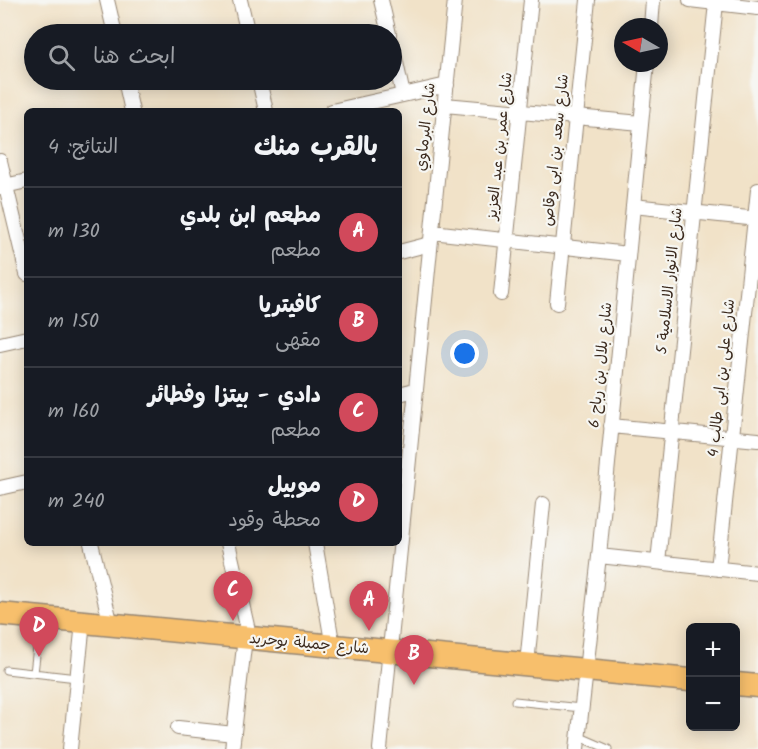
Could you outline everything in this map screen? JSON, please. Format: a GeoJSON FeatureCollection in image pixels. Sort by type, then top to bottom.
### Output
{"type":"FeatureCollection","features":[{"type":"Feature","properties":{"kind":"main road","name":"شارع جميلة بوحريد"},"geometry":{"type":"LineString","coordinates":[[0,614],[686,680]]}},
{"type":"Feature","properties":{"kind":"main road"},"geometry":{"type":"LineString","coordinates":[[740,684],[758,686]]}},
{"type":"Feature","properties":{"kind":"street"},"geometry":{"type":"LineString","coordinates":[[107,0],[113,24]]}},
{"type":"Feature","properties":{"kind":"street"},"geometry":{"type":"LineString","coordinates":[[240,0],[246,24]]}},
{"type":"Feature","properties":{"kind":"street"},"geometry":{"type":"LineString","coordinates":[[381,0],[387,24]]}},
{"type":"Feature","properties":{"kind":"street","name":"شارع البرماوي"},"geometry":{"type":"LineString","coordinates":[[402,531],[455,0]]}},
{"type":"Feature","properties":{"kind":"street","name":"شارع عمر بن عبد العزيز"},"geometry":{"type":"LineString","coordinates":[[501,294],[531,0]]}},
{"type":"Feature","properties":{"kind":"street","name":"شارع سعد بن ابى وقاص"},"geometry":{"type":"LineString","coordinates":[[557,303],[588,0]]}},
{"type":"Feature","properties":{"kind":"street"},"geometry":{"type":"LineString","coordinates":[[652,18],[653,0]]}},
{"type":"Feature","properties":{"kind":"street"},"geometry":{"type":"LineString","coordinates":[[690,0],[758,8]]}},
{"type":"Feature","properties":{"kind":"street","name":"شارع الانوار الاسلامية 5"},"geometry":{"type":"LineString","coordinates":[[658,562],[716,3]]}},
{"type":"Feature","properties":{"kind":"street","name":"شارع بلال بن رباح 6"},"geometry":{"type":"LineString","coordinates":[[577,743],[599,556],[646,72]]}},
{"type":"Feature","properties":{"kind":"street"},"geometry":{"type":"LineString","coordinates":[[345,108],[447,85]]}},
{"type":"Feature","properties":{"kind":"street"},"geometry":{"type":"LineString","coordinates":[[127,90],[131,108]]}},
{"type":"Feature","properties":{"kind":"street"},"geometry":{"type":"LineString","coordinates":[[261,90],[265,108]]}},
{"type":"Feature","properties":{"kind":"street"},"geometry":{"type":"LineString","coordinates":[[402,90],[403,95]]}},
{"type":"Feature","properties":{"kind":"street"},"geometry":{"type":"LineString","coordinates":[[445,105],[641,123]]}},
{"type":"Feature","properties":{"kind":"street"},"geometry":{"type":"LineString","coordinates":[[0,161],[3,187],[24,263]]}},
{"type":"Feature","properties":{"kind":"street"},"geometry":{"type":"LineString","coordinates":[[3,187],[24,182]]}},
{"type":"Feature","properties":{"kind":"street","name":"شارع على بن ابى طالب 4"},"geometry":{"type":"LineString","coordinates":[[718,569],[757,218],[758,190]]}},
{"type":"Feature","properties":{"kind":"street"},"geometry":{"type":"LineString","coordinates":[[633,206],[757,218]]}},
{"type":"Feature","properties":{"kind":"street"},"geometry":{"type":"LineString","coordinates":[[402,251],[431,238],[507,241],[628,254]]}},
{"type":"Feature","properties":{"kind":"street"},"geometry":{"type":"LineString","coordinates":[[0,344],[24,339]]}},
{"type":"Feature","properties":{"kind":"street"},"geometry":{"type":"LineString","coordinates":[[402,393],[416,390]]}},
{"type":"Feature","properties":{"kind":"street"},"geometry":{"type":"LineString","coordinates":[[611,426],[758,440]]}},
{"type":"Feature","properties":{"kind":"street"},"geometry":{"type":"LineString","coordinates":[[0,488],[24,483]]}},
{"type":"Feature","properties":{"kind":"street"},"geometry":{"type":"LineString","coordinates":[[527,664],[543,504]]}},
{"type":"Feature","properties":{"kind":"street"},"geometry":{"type":"LineString","coordinates":[[92,546],[111,625]]}},
{"type":"Feature","properties":{"kind":"street"},"geometry":{"type":"LineString","coordinates":[[229,546],[247,639],[232,749]]}},
{"type":"Feature","properties":{"kind":"street"},"geometry":{"type":"LineString","coordinates":[[316,546],[333,647]]}},
{"type":"Feature","properties":{"kind":"street","name":"شارع البرماوي"},"geometry":{"type":"LineString","coordinates":[[380,749],[401,546]]}},
{"type":"Feature","properties":{"kind":"street"},"geometry":{"type":"LineString","coordinates":[[599,556],[758,573]]}},
{"type":"Feature","properties":{"kind":"street"},"geometry":{"type":"LineString","coordinates":[[70,749],[83,622]]}},
{"type":"Feature","properties":{"kind":"street"},"geometry":{"type":"LineString","coordinates":[[178,728],[234,734]]}},
{"type":"Feature","properties":{"kind":"lane"},"geometry":{"type":"LineString","coordinates":[[34,673],[40,618]]}},
{"type":"Feature","properties":{"kind":"lane"},"geometry":{"type":"LineString","coordinates":[[6,670],[77,678]]}},
{"type":"Feature","properties":{"kind":"lane"},"geometry":{"type":"LineString","coordinates":[[515,701],[581,708]]}},
{"type":"Feature","properties":{"kind":"lane"},"geometry":{"type":"LineString","coordinates":[[577,743],[608,749]]}},
{"type":"Feature","properties":{"kind":"place","name":"دادي - بيتزا وفطائر"},"geometry":{"type":"Point","coordinates":[233,621]}},
{"type":"Feature","properties":{"kind":"place","name":"مطعم ابن بلدي"},"geometry":{"type":"Point","coordinates":[369,631]}},
{"type":"Feature","properties":{"kind":"place","name":"موبيل"},"geometry":{"type":"Point","coordinates":[39,657]}},
{"type":"Feature","properties":{"kind":"place","name":"كافيتريا"},"geometry":{"type":"Point","coordinates":[414,685]}}]}
